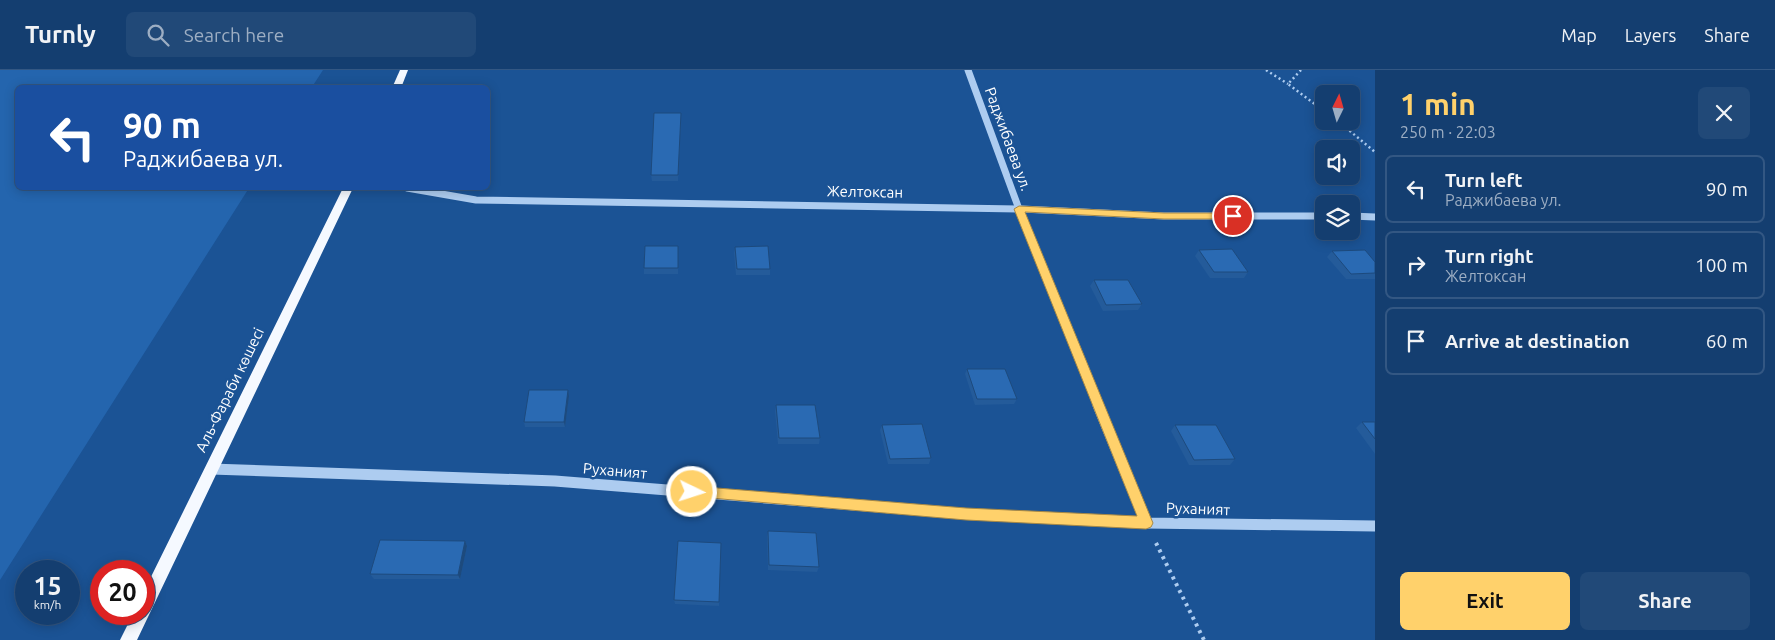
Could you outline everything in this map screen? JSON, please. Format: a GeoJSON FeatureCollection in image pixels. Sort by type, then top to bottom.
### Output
{"type":"FeatureCollection","features":[{"type":"Feature","properties":{"kind":"main road"},"geometry":{"type":"LineString","coordinates":[[397,85],[404,70]]}},
{"type":"Feature","properties":{"kind":"main road","name":"Аль-Фараби көшесі"},"geometry":{"type":"LineString","coordinates":[[155,585],[347,190]]}},
{"type":"Feature","properties":{"kind":"main road"},"geometry":{"type":"LineString","coordinates":[[128,640],[136,625]]}},
{"type":"Feature","properties":{"kind":"lane","name":"Раджибаева ул."},"geometry":{"type":"LineString","coordinates":[[968,70],[1019,209],[1146,523]]}},
{"type":"Feature","properties":{"kind":"lane","name":"Желтоксан"},"geometry":{"type":"LineString","coordinates":[[418,190],[476,200],[1019,209],[1164,216],[1315,216]]}},
{"type":"Feature","properties":{"kind":"lane"},"geometry":{"type":"LineString","coordinates":[[1360,216],[1375,216]]}},
{"type":"Feature","properties":{"kind":"lane","name":"Руханият"},"geometry":{"type":"LineString","coordinates":[[211,469],[555,481],[966,514],[1146,523],[1375,526]]}},
{"type":"Feature","properties":{"kind":"path"},"geometry":{"type":"LineString","coordinates":[[1266,70],[1315,104]]}},
{"type":"Feature","properties":{"kind":"path"},"geometry":{"type":"LineString","coordinates":[[1288,84],[1301,70]]}},
{"type":"Feature","properties":{"kind":"path"},"geometry":{"type":"LineString","coordinates":[[1350,130],[1375,152]]}},
{"type":"Feature","properties":{"kind":"path"},"geometry":{"type":"LineString","coordinates":[[1146,523],[1204,640]]}},
{"type":"Feature","properties":{"kind":"shaded area"},"geometry":{"type":"Polygon","coordinates":[[[0,70],[323,70],[313,85],[15,85],[15,190],[248,190],[0,580],[0,70]]]}},
{"type":"Feature","properties":{"kind":"building"},"geometry":{"type":"Polygon","coordinates":[[[654,113],[681,113],[678,175],[651,175],[654,113]]]}},
{"type":"Feature","properties":{"kind":"building"},"geometry":{"type":"Polygon","coordinates":[[[645,246],[678,246],[678,268],[644,268],[645,246]]]}},
{"type":"Feature","properties":{"kind":"building"},"geometry":{"type":"Polygon","coordinates":[[[768,246],[770,269],[737,269],[735,247],[768,246]]]}},
{"type":"Feature","properties":{"kind":"building"},"geometry":{"type":"Polygon","coordinates":[[[1232,249],[1248,272],[1214,272],[1199,250],[1232,249]]]}},
{"type":"Feature","properties":{"kind":"building"},"geometry":{"type":"Polygon","coordinates":[[[1365,250],[1375,262],[1375,273],[1351,274],[1332,251],[1365,250]]]}},
{"type":"Feature","properties":{"kind":"building"},"geometry":{"type":"Polygon","coordinates":[[[1094,280],[1128,280],[1142,304],[1106,305],[1094,280]]]}},
{"type":"Feature","properties":{"kind":"building"},"geometry":{"type":"Polygon","coordinates":[[[967,369],[1005,369],[1017,399],[977,399],[967,369]]]}},
{"type":"Feature","properties":{"kind":"building"},"geometry":{"type":"Polygon","coordinates":[[[529,390],[568,390],[564,422],[524,422],[529,390]]]}},
{"type":"Feature","properties":{"kind":"building"},"geometry":{"type":"Polygon","coordinates":[[[776,405],[815,405],[820,438],[779,438],[776,405]]]}},
{"type":"Feature","properties":{"kind":"building"},"geometry":{"type":"Polygon","coordinates":[[[1362,422],[1375,422],[1375,439],[1362,422]]]}},
{"type":"Feature","properties":{"kind":"building"},"geometry":{"type":"Polygon","coordinates":[[[922,424],[931,458],[890,459],[882,425],[922,424]]]}},
{"type":"Feature","properties":{"kind":"building"},"geometry":{"type":"Polygon","coordinates":[[[1175,425],[1216,425],[1235,459],[1194,460],[1175,425]]]}},
{"type":"Feature","properties":{"kind":"building"},"geometry":{"type":"Polygon","coordinates":[[[768,531],[816,533],[819,567],[769,565],[768,531]]]}},
{"type":"Feature","properties":{"kind":"building"},"geometry":{"type":"Polygon","coordinates":[[[380,540],[465,541],[458,575],[370,574],[380,540]]]}},
{"type":"Feature","properties":{"kind":"building"},"geometry":{"type":"Polygon","coordinates":[[[678,541],[721,543],[719,602],[674,600],[678,541]]]}},
{"type":"Feature","properties":{"kind":"route"},"geometry":{"type":"LineString","coordinates":[[692,492],[966,514],[1146,523],[1019,209],[1164,216],[1233,216]]}}]}
